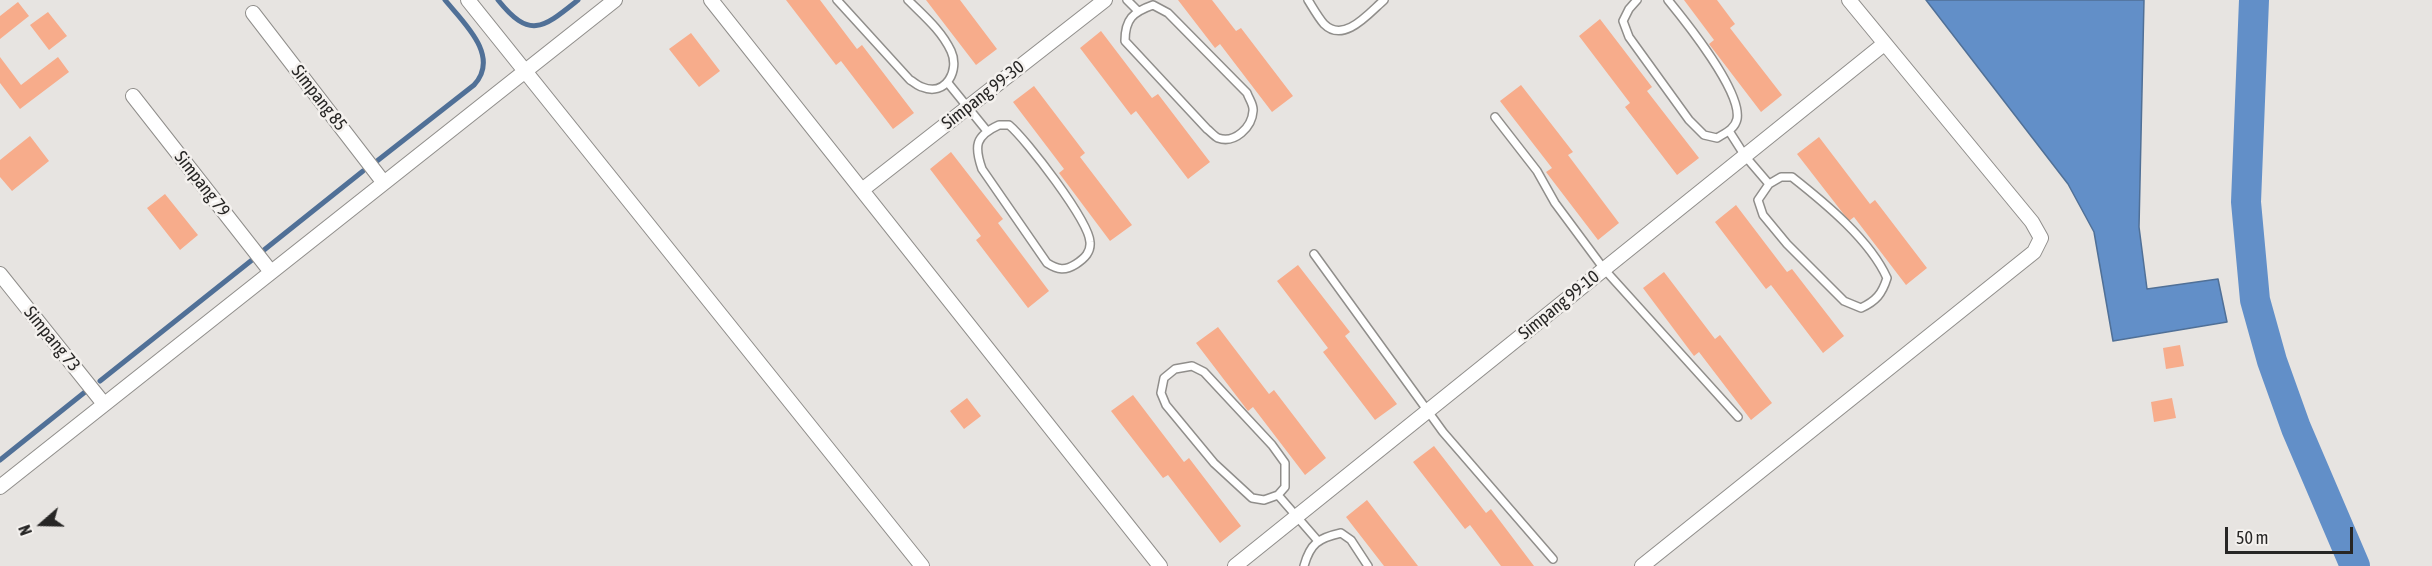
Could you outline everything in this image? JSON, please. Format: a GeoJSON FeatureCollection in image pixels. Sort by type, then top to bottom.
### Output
{"type":"FeatureCollection","features":[{"type":"Feature","properties":{"kind":"street"},"geometry":{"type":"LineString","coordinates":[[468,0],[524,73],[922,566]]}},
{"type":"Feature","properties":{"kind":"street"},"geometry":{"type":"LineString","coordinates":[[0,487],[615,0]]}},
{"type":"Feature","properties":{"kind":"street"},"geometry":{"type":"LineString","coordinates":[[711,0],[1160,566]]}},
{"type":"Feature","properties":{"kind":"street","name":"Simpang 99-30"},"geometry":{"type":"LineString","coordinates":[[862,190],[1105,0]]}},
{"type":"Feature","properties":{"kind":"street"},"geometry":{"type":"LineString","coordinates":[[1642,566],[2034,252],[2041,238],[2032,222],[1849,0]]}},
{"type":"Feature","properties":{"kind":"street","name":"Simpang 85"},"geometry":{"type":"LineString","coordinates":[[254,13],[384,183]]}},
{"type":"Feature","properties":{"kind":"street","name":"Simpang 99-10"},"geometry":{"type":"LineString","coordinates":[[1235,566],[1884,44]]}},
{"type":"Feature","properties":{"kind":"street","name":"Simpang 79"},"geometry":{"type":"LineString","coordinates":[[133,96],[271,272]]}},
{"type":"Feature","properties":{"kind":"street","name":"Simpang 73"},"geometry":{"type":"LineString","coordinates":[[0,274],[104,404]]}},
{"type":"Feature","properties":{"kind":"lane"},"geometry":{"type":"LineString","coordinates":[[837,0],[910,80],[923,88],[935,88],[948,83],[953,75],[952,54],[941,34],[908,0]]}},
{"type":"Feature","properties":{"kind":"lane"},"geometry":{"type":"LineString","coordinates":[[1127,0],[1137,10]]}},
{"type":"Feature","properties":{"kind":"lane"},"geometry":{"type":"LineString","coordinates":[[1308,0],[1325,25],[1336,31],[1349,29],[1384,0]]}},
{"type":"Feature","properties":{"kind":"lane"},"geometry":{"type":"LineString","coordinates":[[1637,0],[1623,21],[1629,37],[1689,120],[1704,135],[1717,138],[1729,131],[1736,122],[1738,110],[1731,91],[1707,52],[1668,0]]}},
{"type":"Feature","properties":{"kind":"lane"},"geometry":{"type":"LineString","coordinates":[[1153,5],[1168,13],[1247,93],[1254,109],[1251,123],[1241,134],[1218,138],[1138,57],[1125,41],[1125,27],[1137,10],[1153,5]]}},
{"type":"Feature","properties":{"kind":"lane"},"geometry":{"type":"LineString","coordinates":[[948,83],[987,131]]}},
{"type":"Feature","properties":{"kind":"lane"},"geometry":{"type":"LineString","coordinates":[[1495,117],[1537,171],[1555,203],[1604,269],[1738,417]]}},
{"type":"Feature","properties":{"kind":"lane"},"geometry":{"type":"LineString","coordinates":[[1009,124],[1018,132],[1057,183],[1084,225],[1090,240],[1089,251],[1082,260],[1070,268],[1058,270],[1047,263],[982,169],[977,155],[979,139],[987,131],[999,125],[1009,124]]}},
{"type":"Feature","properties":{"kind":"lane"},"geometry":{"type":"LineString","coordinates":[[1729,131],[1745,156],[1768,184]]}},
{"type":"Feature","properties":{"kind":"lane"},"geometry":{"type":"LineString","coordinates":[[1781,177],[1792,177],[1858,236],[1881,264],[1887,278],[1883,292],[1874,302],[1861,308],[1844,301],[1787,244],[1763,215],[1758,200],[1768,184],[1781,177]]}},
{"type":"Feature","properties":{"kind":"lane"},"geometry":{"type":"LineString","coordinates":[[1314,254],[1427,411],[1553,559]]}},
{"type":"Feature","properties":{"kind":"lane"},"geometry":{"type":"LineString","coordinates":[[1192,366],[1204,372],[1272,445],[1285,464],[1285,488],[1278,495],[1263,500],[1252,498],[1214,463],[1166,405],[1161,393],[1164,378],[1175,369],[1192,366]]}},
{"type":"Feature","properties":{"kind":"lane"},"geometry":{"type":"LineString","coordinates":[[1278,495],[1318,541]]}},
{"type":"Feature","properties":{"kind":"lane"},"geometry":{"type":"LineString","coordinates":[[1304,566],[1309,550],[1318,541],[1341,533],[1351,540],[1368,566]]}},
{"type":"Feature","properties":{"kind":"water"},"geometry":{"type":"Polygon","coordinates":[[[1926,0],[2144,0],[2139,227],[2147,289],[2218,279],[2227,322],[2113,341],[2094,232],[2068,184],[1926,0]]]}},
{"type":"Feature","properties":{"kind":"building"},"geometry":{"type":"Polygon","coordinates":[[[786,0],[820,0],[857,49],[862,45],[914,113],[893,129],[841,61],[836,65],[786,0]]]}},
{"type":"Feature","properties":{"kind":"building"},"geometry":{"type":"Polygon","coordinates":[[[926,0],[960,0],[997,49],[976,65],[926,0]]]}},
{"type":"Feature","properties":{"kind":"building"},"geometry":{"type":"Polygon","coordinates":[[[1178,0],[1212,0],[1236,31],[1241,28],[1293,96],[1272,112],[1220,44],[1215,48],[1178,0]]]}},
{"type":"Feature","properties":{"kind":"building"},"geometry":{"type":"Polygon","coordinates":[[[1684,0],[1717,0],[1735,24],[1730,28],[1782,95],[1761,112],[1709,44],[1714,40],[1684,0]]]}},
{"type":"Feature","properties":{"kind":"building"},"geometry":{"type":"Polygon","coordinates":[[[18,2],[29,16],[0,39],[0,16],[18,2]]]}},
{"type":"Feature","properties":{"kind":"building"},"geometry":{"type":"Polygon","coordinates":[[[48,12],[67,36],[49,50],[30,25],[48,12]]]}},
{"type":"Feature","properties":{"kind":"building"},"geometry":{"type":"Polygon","coordinates":[[[1600,19],[1652,87],[1647,91],[1699,158],[1677,175],[1625,107],[1630,103],[1579,36],[1600,19]]]}},
{"type":"Feature","properties":{"kind":"building"},"geometry":{"type":"Polygon","coordinates":[[[1101,31],[1152,98],[1158,94],[1210,162],[1188,179],[1136,111],[1131,115],[1080,48],[1101,31]]]}},
{"type":"Feature","properties":{"kind":"building"},"geometry":{"type":"Polygon","coordinates":[[[691,33],[720,71],[699,87],[669,49],[691,33]]]}},
{"type":"Feature","properties":{"kind":"building"},"geometry":{"type":"Polygon","coordinates":[[[0,57],[21,85],[58,57],[69,72],[20,109],[0,83],[0,57]]]}},
{"type":"Feature","properties":{"kind":"building"},"geometry":{"type":"Polygon","coordinates":[[[1521,85],[1573,152],[1568,155],[1619,223],[1598,240],[1546,172],[1552,168],[1500,101],[1521,85]]]}},
{"type":"Feature","properties":{"kind":"building"},"geometry":{"type":"Polygon","coordinates":[[[1034,86],[1085,153],[1080,157],[1132,225],[1110,241],[1059,173],[1064,169],[1013,102],[1034,86]]]}},
{"type":"Feature","properties":{"kind":"building"},"geometry":{"type":"Polygon","coordinates":[[[30,136],[49,161],[12,191],[0,177],[0,160],[30,136]]]}},
{"type":"Feature","properties":{"kind":"building"},"geometry":{"type":"Polygon","coordinates":[[[1819,137],[1870,204],[1875,200],[1927,268],[1906,285],[1854,217],[1849,221],[1797,154],[1819,137]]]}},
{"type":"Feature","properties":{"kind":"building"},"geometry":{"type":"Polygon","coordinates":[[[951,152],[1003,219],[998,223],[1049,291],[1028,308],[976,240],[981,236],[930,169],[951,152]]]}},
{"type":"Feature","properties":{"kind":"building"},"geometry":{"type":"Polygon","coordinates":[[[165,194],[198,235],[180,250],[147,208],[165,194]]]}},
{"type":"Feature","properties":{"kind":"building"},"geometry":{"type":"Polygon","coordinates":[[[1736,205],[1787,272],[1792,269],[1844,336],[1823,353],[1771,285],[1766,289],[1715,222],[1736,205]]]}},
{"type":"Feature","properties":{"kind":"building"},"geometry":{"type":"Polygon","coordinates":[[[1298,265],[1350,332],[1345,336],[1397,404],[1375,420],[1323,352],[1328,348],[1277,281],[1298,265]]]}},
{"type":"Feature","properties":{"kind":"building"},"geometry":{"type":"Polygon","coordinates":[[[1664,272],[1715,339],[1720,335],[1772,403],[1751,420],[1699,352],[1694,356],[1643,288],[1664,272]]]}},
{"type":"Feature","properties":{"kind":"building"},"geometry":{"type":"Polygon","coordinates":[[[1218,327],[1269,394],[1274,390],[1326,458],[1305,475],[1253,407],[1248,411],[1196,343],[1218,327]]]}},
{"type":"Feature","properties":{"kind":"building"},"geometry":{"type":"Polygon","coordinates":[[[2180,345],[2184,366],[2166,369],[2163,348],[2180,345]]]}},
{"type":"Feature","properties":{"kind":"building"},"geometry":{"type":"Polygon","coordinates":[[[1133,395],[1184,462],[1189,458],[1241,526],[1220,543],[1168,475],[1163,478],[1111,411],[1133,395]]]}},
{"type":"Feature","properties":{"kind":"building"},"geometry":{"type":"Polygon","coordinates":[[[967,398],[981,416],[964,429],[950,411],[967,398]]]}},
{"type":"Feature","properties":{"kind":"building"},"geometry":{"type":"Polygon","coordinates":[[[2172,398],[2176,418],[2154,422],[2151,402],[2172,398]]]}},
{"type":"Feature","properties":{"kind":"building"},"geometry":{"type":"Polygon","coordinates":[[[1434,446],[1486,513],[1491,509],[1534,566],[1501,566],[1470,525],[1465,529],[1413,462],[1434,446]]]}},
{"type":"Feature","properties":{"kind":"building"},"geometry":{"type":"Polygon","coordinates":[[[1367,500],[1418,566],[1384,566],[1346,517],[1367,500]]]}},
{"type":"Feature","properties":{"kind":"waterway"},"geometry":{"type":"LineString","coordinates":[[377,161],[474,85],[481,74],[483,63],[476,40],[445,0]]}},
{"type":"Feature","properties":{"kind":"waterway"},"geometry":{"type":"LineString","coordinates":[[498,0],[519,21],[537,26],[546,23],[578,0]]}},
{"type":"Feature","properties":{"kind":"waterway"},"geometry":{"type":"LineString","coordinates":[[2254,0],[2246,202],[2255,300],[2272,361],[2296,428],[2355,566]]}},
{"type":"Feature","properties":{"kind":"waterway"},"geometry":{"type":"LineString","coordinates":[[264,250],[363,171]]}},
{"type":"Feature","properties":{"kind":"waterway"},"geometry":{"type":"LineString","coordinates":[[100,381],[252,260]]}},
{"type":"Feature","properties":{"kind":"waterway"},"geometry":{"type":"LineString","coordinates":[[0,460],[85,392]]}}]}
